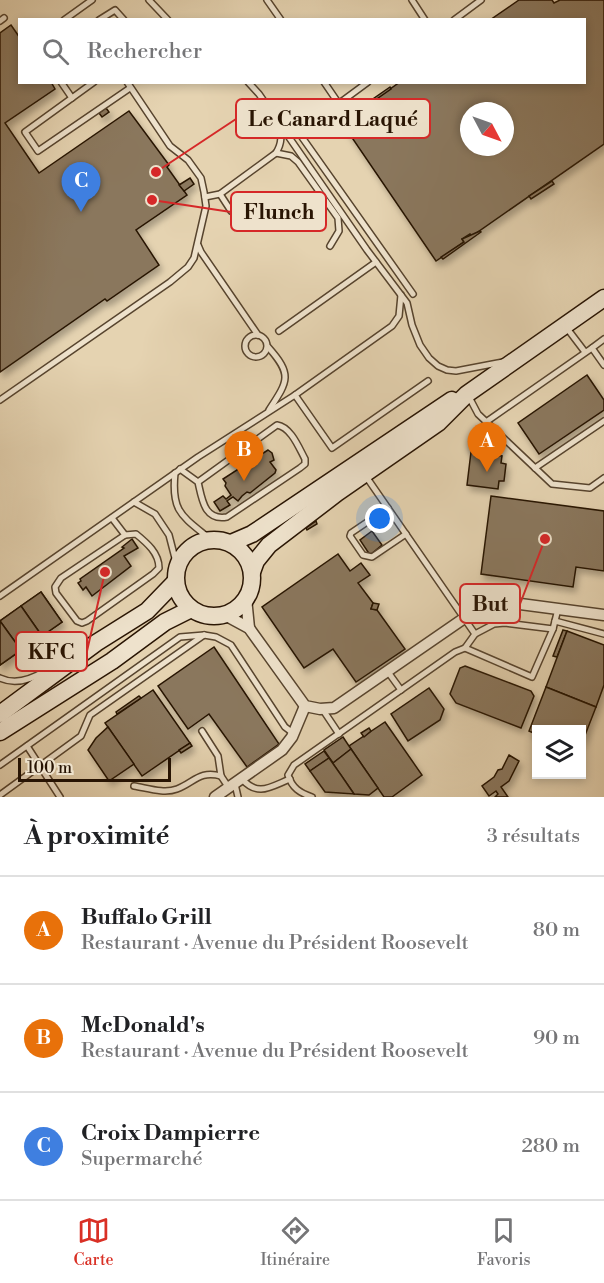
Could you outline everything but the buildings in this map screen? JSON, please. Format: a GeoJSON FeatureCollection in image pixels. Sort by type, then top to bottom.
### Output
{"type":"FeatureCollection","features":[{"type":"Feature","properties":{"kind":"main road"},"geometry":{"type":"LineString","coordinates":[[252,572],[256,561],[269,545],[364,474],[438,423],[467,394],[565,325],[602,304]]}},
{"type":"Feature","properties":{"kind":"main road"},"geometry":{"type":"LineString","coordinates":[[231,543],[252,534],[450,400],[467,394]]}},
{"type":"Feature","properties":{"kind":"main road"},"geometry":{"type":"LineString","coordinates":[[0,714],[96,642],[147,611],[176,574],[182,556],[199,542],[210,539],[231,543],[247,558],[252,572],[252,582],[246,598],[236,609],[225,615],[202,615],[191,609],[180,597],[176,574]]}},
{"type":"Feature","properties":{"kind":"main road"},"geometry":{"type":"LineString","coordinates":[[0,732],[116,658],[165,622],[191,609]]}},
{"type":"Feature","properties":{"kind":"street"},"geometry":{"type":"LineString","coordinates":[[246,598],[249,628]]}},
{"type":"Feature","properties":{"kind":"street"},"geometry":{"type":"LineString","coordinates":[[225,615],[249,628],[305,706],[323,708],[334,708],[464,618],[489,604],[505,602],[604,615]]}},
{"type":"Feature","properties":{"kind":"street"},"geometry":{"type":"LineString","coordinates":[[215,797],[282,750],[293,734],[305,706]]}},
{"type":"Feature","properties":{"kind":"lane"},"geometry":{"type":"LineString","coordinates":[[67,18],[92,0]]}},
{"type":"Feature","properties":{"kind":"lane"},"geometry":{"type":"LineString","coordinates":[[149,0],[166,18]]}},
{"type":"Feature","properties":{"kind":"lane"},"geometry":{"type":"LineString","coordinates":[[267,0],[280,18]]}},
{"type":"Feature","properties":{"kind":"lane"},"geometry":{"type":"LineString","coordinates":[[411,0],[424,18]]}},
{"type":"Feature","properties":{"kind":"lane"},"geometry":{"type":"LineString","coordinates":[[457,18],[481,0]]}},
{"type":"Feature","properties":{"kind":"lane"},"geometry":{"type":"LineString","coordinates":[[102,18],[115,10],[122,18]]}},
{"type":"Feature","properties":{"kind":"lane"},"geometry":{"type":"LineString","coordinates":[[62,84],[72,98]]}},
{"type":"Feature","properties":{"kind":"lane"},"geometry":{"type":"LineString","coordinates":[[0,400],[189,267],[198,245],[206,206],[201,178],[188,160],[170,146],[129,85],[38,151],[25,132],[91,84]]}},
{"type":"Feature","properties":{"kind":"lane"},"geometry":{"type":"LineString","coordinates":[[250,84],[260,94],[407,303],[420,345],[438,366],[456,371],[516,360]]}},
{"type":"Feature","properties":{"kind":"lane"},"geometry":{"type":"LineString","coordinates":[[325,84],[339,104]]}},
{"type":"Feature","properties":{"kind":"lane"},"geometry":{"type":"LineString","coordinates":[[365,84],[299,133],[413,294]]}},
{"type":"Feature","properties":{"kind":"lane"},"geometry":{"type":"LineString","coordinates":[[205,197],[220,194],[276,153],[281,146],[282,135],[275,117]]}},
{"type":"Feature","properties":{"kind":"lane"},"geometry":{"type":"LineString","coordinates":[[276,153],[291,156],[298,162],[338,218],[339,231],[330,246]]}},
{"type":"Feature","properties":{"kind":"lane"},"geometry":{"type":"LineString","coordinates":[[220,194],[231,211]]}},
{"type":"Feature","properties":{"kind":"lane"},"geometry":{"type":"LineString","coordinates":[[198,245],[258,335],[265,339],[268,347],[281,362],[285,373],[283,389],[268,412]]}},
{"type":"Feature","properties":{"kind":"lane"},"geometry":{"type":"LineString","coordinates":[[279,331],[376,262]]}},
{"type":"Feature","properties":{"kind":"lane"},"geometry":{"type":"LineString","coordinates":[[0,596],[178,471],[295,394],[392,326],[399,316],[401,295]]}},
{"type":"Feature","properties":{"kind":"lane"},"geometry":{"type":"LineString","coordinates":[[565,325],[585,352]]}},
{"type":"Feature","properties":{"kind":"lane"},"geometry":{"type":"LineString","coordinates":[[258,335],[247,340],[245,344],[247,353],[250,356],[259,357],[268,347]]}},
{"type":"Feature","properties":{"kind":"lane"},"geometry":{"type":"LineString","coordinates":[[486,422],[604,339]]}},
{"type":"Feature","properties":{"kind":"lane"},"geometry":{"type":"LineString","coordinates":[[592,348],[604,365]]}},
{"type":"Feature","properties":{"kind":"lane"},"geometry":{"type":"LineString","coordinates":[[295,394],[332,448],[428,381]]}},
{"type":"Feature","properties":{"kind":"lane"},"geometry":{"type":"LineString","coordinates":[[467,394],[477,414],[552,484],[590,488],[604,478]]}},
{"type":"Feature","properties":{"kind":"lane"},"geometry":{"type":"LineString","coordinates":[[535,468],[604,421]]}},
{"type":"Feature","properties":{"kind":"lane"},"geometry":{"type":"LineString","coordinates":[[178,471],[198,482],[204,507],[212,516],[219,518],[226,517],[300,468],[305,459],[288,431],[283,426],[277,425],[198,482]]}},
{"type":"Feature","properties":{"kind":"lane"},"geometry":{"type":"LineString","coordinates":[[178,471],[173,492],[174,501],[189,522],[210,539]]}},
{"type":"Feature","properties":{"kind":"lane"},"geometry":{"type":"LineString","coordinates":[[364,474],[475,634]]}},
{"type":"Feature","properties":{"kind":"lane"},"geometry":{"type":"LineString","coordinates":[[134,502],[154,514],[169,535],[176,574]]}},
{"type":"Feature","properties":{"kind":"lane"},"geometry":{"type":"LineString","coordinates":[[388,508],[351,533],[350,536],[363,555],[372,557],[406,534]]}},
{"type":"Feature","properties":{"kind":"lane"},"geometry":{"type":"LineString","coordinates":[[112,518],[125,535]]}},
{"type":"Feature","properties":{"kind":"lane"},"geometry":{"type":"LineString","coordinates":[[136,534],[147,543],[156,554],[159,568],[87,621],[81,623],[77,621],[56,593],[55,587],[61,578],[125,535],[136,534]]}},
{"type":"Feature","properties":{"kind":"lane"},"geometry":{"type":"LineString","coordinates":[[465,648],[532,677],[553,629],[558,609]]}},
{"type":"Feature","properties":{"kind":"lane"},"geometry":{"type":"LineString","coordinates":[[555,621],[604,634]]}},
{"type":"Feature","properties":{"kind":"lane"},"geometry":{"type":"LineString","coordinates":[[312,797],[297,791],[290,780],[288,776],[294,765],[455,652],[465,648],[475,634],[494,624],[505,623],[553,629]]}},
{"type":"Feature","properties":{"kind":"lane"},"geometry":{"type":"LineString","coordinates":[[0,795],[81,736],[90,716],[204,635]]}},
{"type":"Feature","properties":{"kind":"lane"},"geometry":{"type":"LineString","coordinates":[[0,765],[180,637],[204,635],[231,645],[285,727],[293,734]]}},
{"type":"Feature","properties":{"kind":"lane"},"geometry":{"type":"LineString","coordinates":[[0,678],[28,680],[96,642]]}},
{"type":"Feature","properties":{"kind":"lane"},"geometry":{"type":"LineString","coordinates":[[116,658],[128,674]]}},
{"type":"Feature","properties":{"kind":"lane"},"geometry":{"type":"LineString","coordinates":[[388,671],[401,690]]}},
{"type":"Feature","properties":{"kind":"lane"},"geometry":{"type":"LineString","coordinates":[[83,706],[90,716]]}},
{"type":"Feature","properties":{"kind":"lane"},"geometry":{"type":"LineString","coordinates":[[323,708],[339,734]]}},
{"type":"Feature","properties":{"kind":"lane"},"geometry":{"type":"LineString","coordinates":[[202,731],[218,756],[220,776]]}},
{"type":"Feature","properties":{"kind":"lane"},"geometry":{"type":"LineString","coordinates":[[27,746],[57,796]]}},
{"type":"Feature","properties":{"kind":"lane"},"geometry":{"type":"LineString","coordinates":[[135,786],[165,791],[177,789],[197,777],[212,774],[236,784],[263,790],[290,780]]}},
{"type":"Feature","properties":{"kind":"lane"},"geometry":{"type":"LineString","coordinates":[[236,784],[238,797]]}},
{"type":"Feature","properties":{"kind":"place","name":"Le Canard Laqué"},"geometry":{"type":"Point","coordinates":[156,172]}},
{"type":"Feature","properties":{"kind":"place","name":"Flunch"},"geometry":{"type":"Point","coordinates":[152,200]}},
{"type":"Feature","properties":{"kind":"place","name":"Croix Dampierre"},"geometry":{"type":"Point","coordinates":[81,212]}},
{"type":"Feature","properties":{"kind":"place","name":"Buffalo Grill"},"geometry":{"type":"Point","coordinates":[487,472]}},
{"type":"Feature","properties":{"kind":"place","name":"McDonald's"},"geometry":{"type":"Point","coordinates":[244,481]}},
{"type":"Feature","properties":{"kind":"place","name":"But"},"geometry":{"type":"Point","coordinates":[545,539]}},
{"type":"Feature","properties":{"kind":"place","name":"KFC"},"geometry":{"type":"Point","coordinates":[105,572]}}]}
